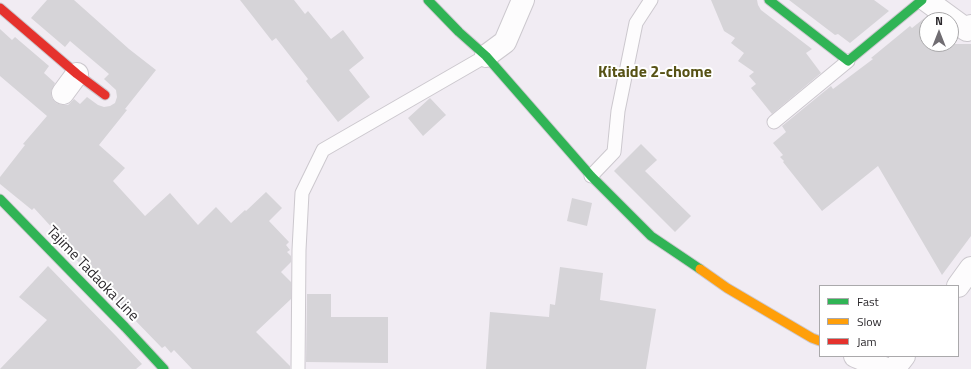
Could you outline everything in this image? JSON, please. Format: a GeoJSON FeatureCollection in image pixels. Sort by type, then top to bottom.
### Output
{"type":"FeatureCollection","features":[{"type":"Feature","properties":{"kind":"street"},"geometry":{"type":"LineString","coordinates":[[428,0],[486,56],[591,176],[651,236],[727,288],[819,341]]}},
{"type":"Feature","properties":{"kind":"street"},"geometry":{"type":"LineString","coordinates":[[486,56],[506,42],[523,0]]}},
{"type":"Feature","properties":{"kind":"street"},"geometry":{"type":"LineString","coordinates":[[769,0],[848,61],[922,0]]}},
{"type":"Feature","properties":{"kind":"street"},"geometry":{"type":"LineString","coordinates":[[926,0],[966,30],[971,26]]}},
{"type":"Feature","properties":{"kind":"street"},"geometry":{"type":"LineString","coordinates":[[0,8],[77,74],[105,95]]}},
{"type":"Feature","properties":{"kind":"street"},"geometry":{"type":"LineString","coordinates":[[63,93],[77,74]]}},
{"type":"Feature","properties":{"kind":"street","name":"Tajime Tadaoka Line"},"geometry":{"type":"LineString","coordinates":[[0,199],[120,321],[164,369]]}},
{"type":"Feature","properties":{"kind":"street"},"geometry":{"type":"LineString","coordinates":[[959,285],[971,268]]}},
{"type":"Feature","properties":{"kind":"street"},"geometry":{"type":"LineString","coordinates":[[857,357],[886,369]]}},
{"type":"Feature","properties":{"kind":"street"},"geometry":{"type":"LineString","coordinates":[[894,369],[903,357]]}},
{"type":"Feature","properties":{"kind":"lane"},"geometry":{"type":"LineString","coordinates":[[591,176],[614,152],[618,111],[636,23],[651,0]]}},
{"type":"Feature","properties":{"kind":"lane"},"geometry":{"type":"LineString","coordinates":[[298,369],[299,250],[302,193],[323,150],[486,56]]}},
{"type":"Feature","properties":{"kind":"lane"},"geometry":{"type":"LineString","coordinates":[[774,122],[848,61]]}},
{"type":"Feature","properties":{"kind":"building"},"geometry":{"type":"Polygon","coordinates":[[[47,0],[74,0],[129,49],[156,70],[99,145],[125,168],[113,181],[145,216],[170,193],[198,225],[216,207],[231,223],[266,192],[282,208],[269,221],[289,242],[286,245],[290,250],[287,252],[291,256],[291,262],[281,272],[291,282],[291,299],[256,332],[290,366],[290,369],[192,369],[174,350],[171,353],[165,346],[162,348],[64,247],[67,244],[34,208],[32,210],[0,184],[0,177],[25,145],[23,144],[47,116],[0,76],[0,29],[12,40],[15,37],[49,66],[44,73],[55,83],[51,92],[52,98],[56,103],[68,105],[74,99],[80,104],[87,97],[98,105],[104,107],[115,103],[117,97],[116,90],[104,79],[109,74],[70,41],[65,47],[31,18],[47,0]]]}},
{"type":"Feature","properties":{"kind":"building"},"geometry":{"type":"Polygon","coordinates":[[[240,0],[294,0],[305,14],[308,11],[331,39],[343,30],[364,58],[349,70],[370,97],[338,122],[306,81],[308,79],[276,38],[272,41],[240,0]]]}},
{"type":"Feature","properties":{"kind":"building"},"geometry":{"type":"Polygon","coordinates":[[[711,0],[757,0],[761,10],[812,49],[806,53],[821,73],[772,114],[751,88],[756,84],[749,76],[754,72],[738,61],[744,53],[731,43],[735,38],[724,31],[711,0]]]}},
{"type":"Feature","properties":{"kind":"building"},"geometry":{"type":"Polygon","coordinates":[[[789,0],[874,0],[889,11],[850,43],[838,34],[835,35],[789,0]]]}},
{"type":"Feature","properties":{"kind":"building"},"geometry":{"type":"Polygon","coordinates":[[[919,22],[919,52],[959,52],[959,44],[971,44],[971,236],[942,275],[878,166],[822,211],[783,162],[784,161],[780,157],[783,155],[773,143],[786,132],[782,126],[831,86],[833,89],[873,59],[871,58],[910,26],[912,28],[919,22]]]}},
{"type":"Feature","properties":{"kind":"building"},"geometry":{"type":"Polygon","coordinates":[[[430,98],[446,115],[423,136],[408,118],[430,98]]]}},
{"type":"Feature","properties":{"kind":"building"},"geometry":{"type":"Polygon","coordinates":[[[641,144],[657,160],[645,171],[691,216],[675,232],[614,171],[641,144]]]}},
{"type":"Feature","properties":{"kind":"building"},"geometry":{"type":"Polygon","coordinates":[[[572,198],[592,203],[587,226],[567,221],[572,198]]]}},
{"type":"Feature","properties":{"kind":"building"},"geometry":{"type":"Polygon","coordinates":[[[48,266],[142,364],[136,369],[0,369],[47,320],[19,297],[48,266]]]}},
{"type":"Feature","properties":{"kind":"building"},"geometry":{"type":"Polygon","coordinates":[[[560,267],[603,273],[600,300],[656,309],[646,369],[486,369],[490,312],[549,317],[550,304],[555,305],[560,267]]]}},
{"type":"Feature","properties":{"kind":"building"},"geometry":{"type":"Polygon","coordinates":[[[307,294],[331,294],[331,317],[388,317],[388,363],[306,362],[307,294]]]}},
{"type":"Feature","properties":{"kind":"traffic: fast"},"geometry":{"type":"LineString","coordinates":[[428,0],[459,32],[486,56],[591,176],[651,236],[700,269]]}},
{"type":"Feature","properties":{"kind":"traffic: fast"},"geometry":{"type":"LineString","coordinates":[[769,0],[848,61],[922,0]]}},
{"type":"Feature","properties":{"kind":"traffic: fast"},"geometry":{"type":"LineString","coordinates":[[0,199],[164,369]]}},
{"type":"Feature","properties":{"kind":"traffic: slow"},"geometry":{"type":"LineString","coordinates":[[700,269],[727,288],[819,341]]}},
{"type":"Feature","properties":{"kind":"traffic: jam"},"geometry":{"type":"LineString","coordinates":[[0,8],[77,74],[105,95]]}},
{"type":"Feature","properties":{"kind":"district","name":"Kitaide 2-chome"},"geometry":{"type":"Point","coordinates":[655,73]}}]}
